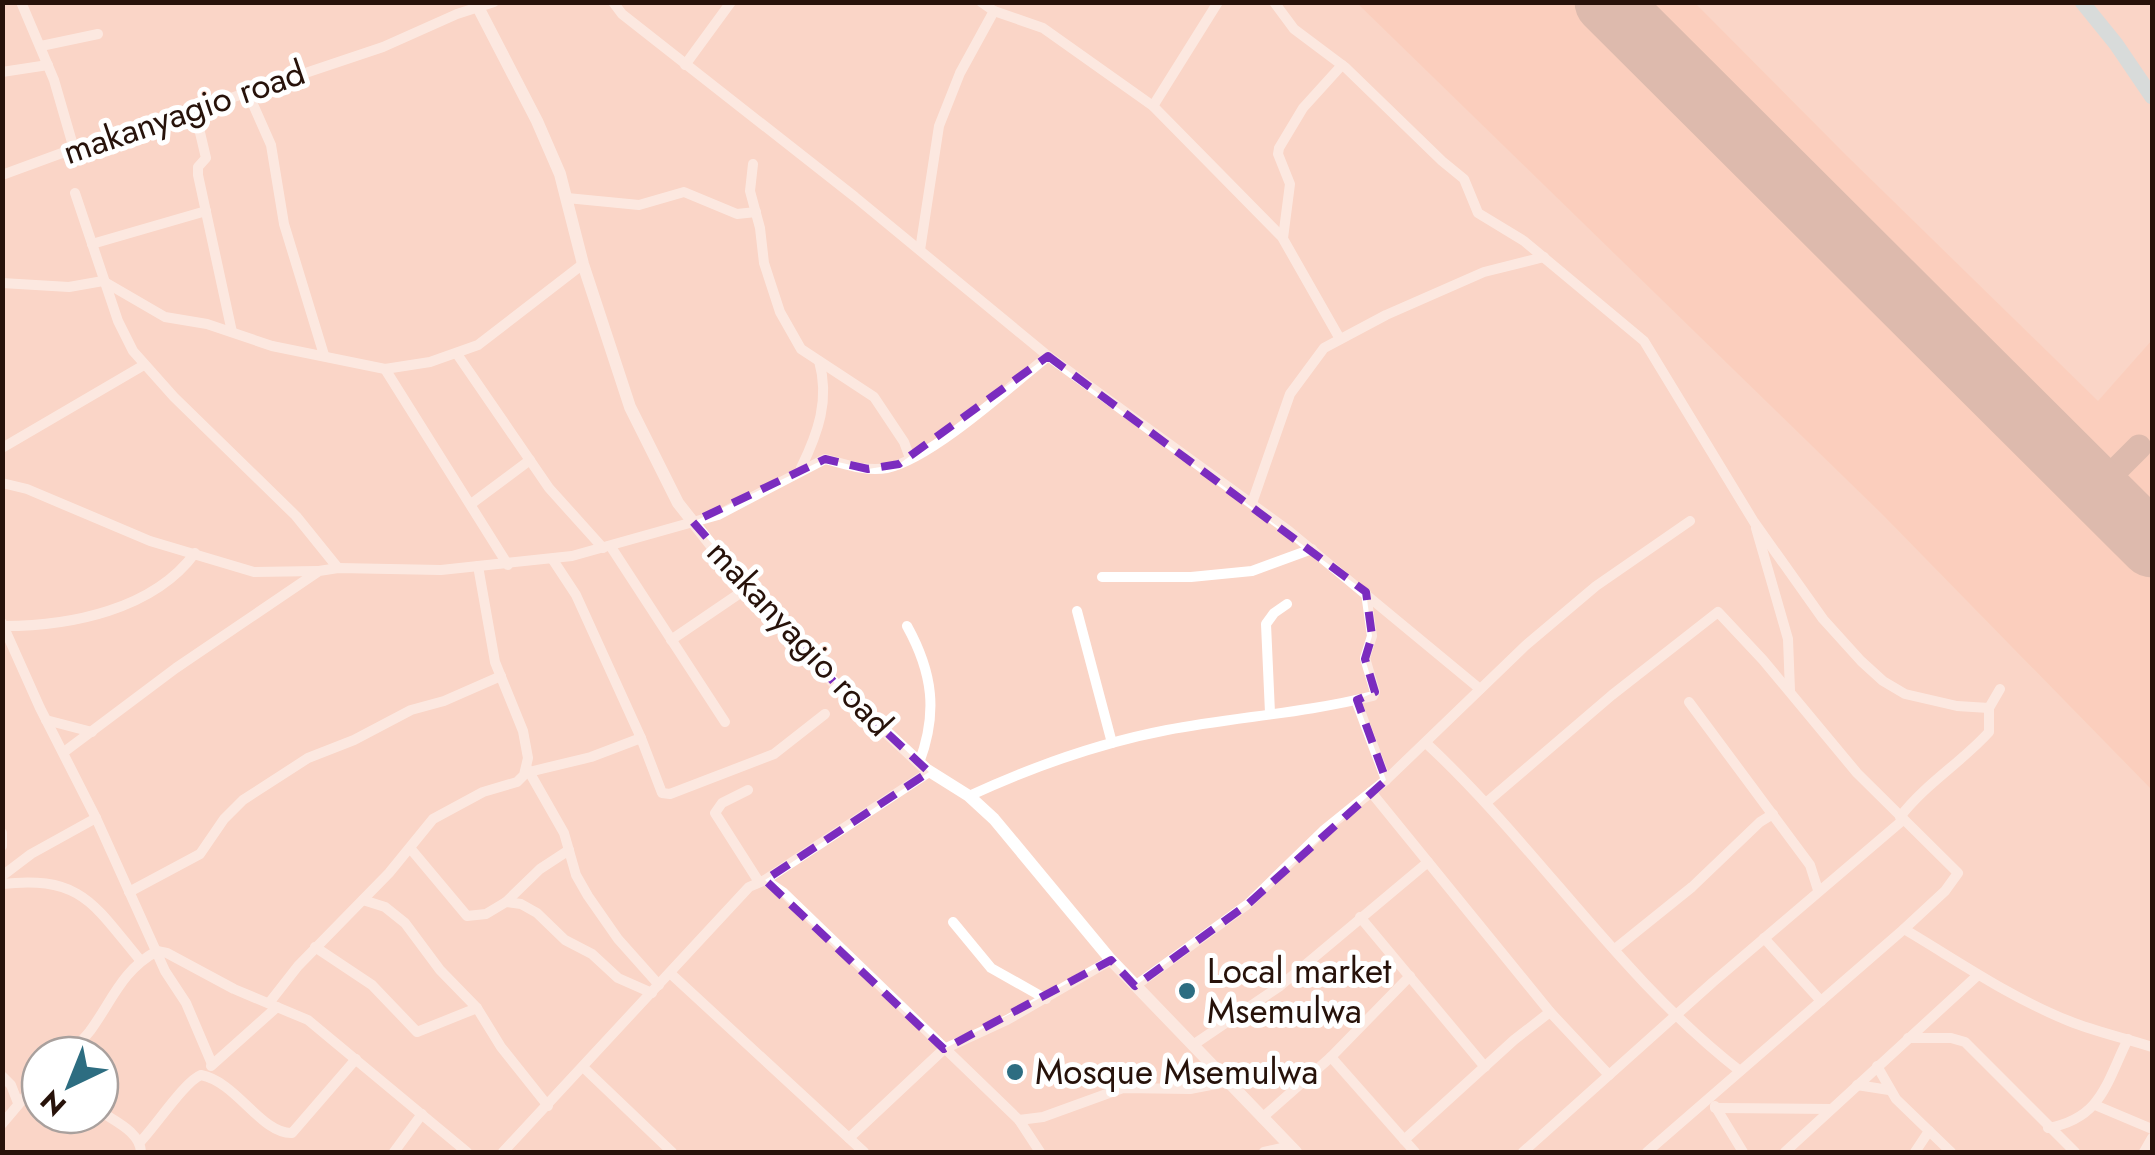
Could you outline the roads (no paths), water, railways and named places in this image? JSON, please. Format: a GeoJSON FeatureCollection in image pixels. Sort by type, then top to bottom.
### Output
{"type":"FeatureCollection","features":[{"type":"Feature","properties":{"kind":"main road"},"geometry":{"type":"LineString","coordinates":[[2082,2],[2152,97]]}},
{"type":"Feature","properties":{"kind":"street"},"geometry":{"type":"LineString","coordinates":[[21,2],[48,65],[74,150]]}},
{"type":"Feature","properties":{"kind":"street"},"geometry":{"type":"LineString","coordinates":[[613,2],[622,14],[1048,356],[1312,549],[1480,689]]}},
{"type":"Feature","properties":{"kind":"street"},"geometry":{"type":"LineString","coordinates":[[685,65],[732,2]]}},
{"type":"Feature","properties":{"kind":"street"},"geometry":{"type":"LineString","coordinates":[[981,2],[994,11],[1043,28],[1153,106],[1283,238],[1340,339]]}},
{"type":"Feature","properties":{"kind":"street"},"geometry":{"type":"LineString","coordinates":[[1153,106],[1218,2]]}},
{"type":"Feature","properties":{"kind":"street"},"geometry":{"type":"LineString","coordinates":[[1274,2],[1294,29],[1342,64],[1464,179],[1478,212],[1524,240],[1644,341],[1754,522],[1823,619],[1883,681],[1928,701],[1989,708]]}},
{"type":"Feature","properties":{"kind":"street","name":"makanyagio road"},"geometry":{"type":"LineString","coordinates":[[2,175],[383,47],[484,5],[560,174],[583,264],[630,407],[678,503],[746,589],[840,689],[924,767],[970,796],[994,819],[1135,986],[1294,1149]]}},
{"type":"Feature","properties":{"kind":"street"},"geometry":{"type":"LineString","coordinates":[[920,250],[939,126],[960,73],[994,11]]}},
{"type":"Feature","properties":{"kind":"street"},"geometry":{"type":"LineString","coordinates":[[41,46],[98,34]]}},
{"type":"Feature","properties":{"kind":"street"},"geometry":{"type":"LineString","coordinates":[[1283,238],[1290,184],[1279,148],[1303,108],[1342,64]]}},
{"type":"Feature","properties":{"kind":"street"},"geometry":{"type":"LineString","coordinates":[[2,72],[48,65]]}},
{"type":"Feature","properties":{"kind":"street"},"geometry":{"type":"LineString","coordinates":[[248,92],[272,145],[284,224],[324,355]]}},
{"type":"Feature","properties":{"kind":"street"},"geometry":{"type":"LineString","coordinates":[[194,108],[206,150],[206,159],[197,169],[232,332]]}},
{"type":"Feature","properties":{"kind":"street"},"geometry":{"type":"LineString","coordinates":[[754,164],[750,192],[764,264],[780,312],[801,349],[874,397],[910,458]]}},
{"type":"Feature","properties":{"kind":"street"},"geometry":{"type":"LineString","coordinates":[[566,198],[622,206],[684,192],[728,212],[756,212]]}},
{"type":"Feature","properties":{"kind":"street"},"geometry":{"type":"LineString","coordinates":[[75,194],[118,321],[144,365],[267,485],[338,568]]}},
{"type":"Feature","properties":{"kind":"street"},"geometry":{"type":"LineString","coordinates":[[92,244],[206,212]]}},
{"type":"Feature","properties":{"kind":"street"},"geometry":{"type":"LineString","coordinates":[[1252,503],[1290,394],[1324,348],[1484,272],[1544,258]]}},
{"type":"Feature","properties":{"kind":"street"},"geometry":{"type":"LineString","coordinates":[[2,282],[69,288],[104,280],[166,317],[272,346],[385,369],[458,354],[478,345],[583,264]]}},
{"type":"Feature","properties":{"kind":"street"},"geometry":{"type":"LineString","coordinates":[[458,354],[564,507],[607,548],[724,722]]}},
{"type":"Feature","properties":{"kind":"street"},"geometry":{"type":"LineString","coordinates":[[2,483],[150,540],[254,572],[338,568],[420,571],[553,560],[607,548],[746,503],[825,458],[868,469],[898,464],[959,428],[1048,356]]}},
{"type":"Feature","properties":{"kind":"street"},"geometry":{"type":"LineString","coordinates":[[800,469],[816,437],[825,394],[818,362]]}},
{"type":"Feature","properties":{"kind":"street"},"geometry":{"type":"LineString","coordinates":[[2,448],[144,365]]}},
{"type":"Feature","properties":{"kind":"street"},"geometry":{"type":"LineString","coordinates":[[385,369],[508,564]]}},
{"type":"Feature","properties":{"kind":"street"},"geometry":{"type":"LineString","coordinates":[[471,504],[530,460]]}},
{"type":"Feature","properties":{"kind":"street"},"geometry":{"type":"LineString","coordinates":[[1135,986],[1248,904],[1323,831],[1386,780],[1480,689],[1596,586],[1690,522]]}},
{"type":"Feature","properties":{"kind":"street"},"geometry":{"type":"LineString","coordinates":[[1754,522],[1788,639],[1790,692]]}},
{"type":"Feature","properties":{"kind":"street"},"geometry":{"type":"LineString","coordinates":[[1102,578],[1191,577],[1252,570],[1312,549]]}},
{"type":"Feature","properties":{"kind":"street"},"geometry":{"type":"LineString","coordinates":[[195,553],[171,579],[91,616],[62,623],[3,625],[170,980],[186,1002],[212,1064]]}},
{"type":"Feature","properties":{"kind":"street"},"geometry":{"type":"LineString","coordinates":[[553,560],[576,595],[663,794],[774,754],[825,714]]}},
{"type":"Feature","properties":{"kind":"street"},"geometry":{"type":"LineString","coordinates":[[478,566],[492,646],[524,731],[528,770],[559,822],[576,875],[588,896],[655,989]]}},
{"type":"Feature","properties":{"kind":"street"},"geometry":{"type":"LineString","coordinates":[[64,752],[191,657],[319,571]]}},
{"type":"Feature","properties":{"kind":"street"},"geometry":{"type":"LineString","coordinates":[[670,640],[746,589]]}},
{"type":"Feature","properties":{"kind":"street"},"geometry":{"type":"LineString","coordinates":[[970,796],[1112,743],[1372,696],[1375,692],[1365,658],[1372,636],[1366,592]]}},
{"type":"Feature","properties":{"kind":"street"},"geometry":{"type":"LineString","coordinates":[[1270,713],[1266,624],[1286,604]]}},
{"type":"Feature","properties":{"kind":"street"},"geometry":{"type":"LineString","coordinates":[[1077,611],[1112,743]]}},
{"type":"Feature","properties":{"kind":"street"},"geometry":{"type":"LineString","coordinates":[[1486,802],[1718,612],[1841,754],[1958,873],[1945,892],[1740,1071],[1713,1104],[1647,1152]]}},
{"type":"Feature","properties":{"kind":"street"},"geometry":{"type":"LineString","coordinates":[[503,1152],[749,887],[924,767],[932,700],[918,645],[907,626]]}},
{"type":"Feature","properties":{"kind":"street"},"geometry":{"type":"LineString","coordinates":[[129,892],[200,854],[224,819],[243,800],[308,758],[354,740],[411,710],[501,676]]}},
{"type":"Feature","properties":{"kind":"street"},"geometry":{"type":"LineString","coordinates":[[1530,1150],[1609,1074],[1818,890],[1849,868],[1902,818],[1919,795],[1973,750],[1990,732],[1989,708],[2000,689]]}},
{"type":"Feature","properties":{"kind":"street"},"geometry":{"type":"LineString","coordinates":[[1356,700],[1386,780]]}},
{"type":"Feature","properties":{"kind":"street"},"geometry":{"type":"LineString","coordinates":[[1689,702],[1810,865],[1818,890]]}},
{"type":"Feature","properties":{"kind":"street"},"geometry":{"type":"LineString","coordinates":[[46,720],[92,732]]}},
{"type":"Feature","properties":{"kind":"street"},"geometry":{"type":"LineString","coordinates":[[120,1129],[140,1147],[188,1084],[273,1005],[315,947],[433,819],[483,792],[518,782],[528,770],[591,757],[641,738]]}},
{"type":"Feature","properties":{"kind":"street"},"geometry":{"type":"LineString","coordinates":[[1426,743],[1486,802],[1677,1016],[1740,1071]]}},
{"type":"Feature","properties":{"kind":"street"},"geometry":{"type":"LineString","coordinates":[[748,790],[722,804],[715,813],[762,881],[784,893],[1019,1120],[1040,1152]]}},
{"type":"Feature","properties":{"kind":"street"},"geometry":{"type":"LineString","coordinates":[[1371,792],[1550,1012],[1609,1074]]}},
{"type":"Feature","properties":{"kind":"street"},"geometry":{"type":"LineString","coordinates":[[1615,949],[1773,814]]}},
{"type":"Feature","properties":{"kind":"street"},"geometry":{"type":"LineString","coordinates":[[2,876],[30,854],[96,818]]}},
{"type":"Feature","properties":{"kind":"street"},"geometry":{"type":"LineString","coordinates":[[2,833],[2,846]]}},
{"type":"Feature","properties":{"kind":"street"},"geometry":{"type":"LineString","coordinates":[[410,848],[467,916],[486,914],[506,902],[540,868],[569,850]]}},
{"type":"Feature","properties":{"kind":"street"},"geometry":{"type":"LineString","coordinates":[[1193,1045],[1280,986],[1428,862]]}},
{"type":"Feature","properties":{"kind":"street"},"geometry":{"type":"LineString","coordinates":[[2,884],[45,882],[82,894],[97,906],[140,960]]}},
{"type":"Feature","properties":{"kind":"street"},"geometry":{"type":"LineString","coordinates":[[362,900],[384,907],[405,923],[440,970],[478,1008],[501,1047],[548,1106]]}},
{"type":"Feature","properties":{"kind":"street"},"geometry":{"type":"LineString","coordinates":[[506,902],[521,904],[537,913],[565,940],[592,954],[618,978],[655,989]]}},
{"type":"Feature","properties":{"kind":"street"},"geometry":{"type":"LineString","coordinates":[[1360,917],[1485,1067]]}},
{"type":"Feature","properties":{"kind":"street"},"geometry":{"type":"LineString","coordinates":[[954,922],[991,968],[1046,999]]}},
{"type":"Feature","properties":{"kind":"street"},"geometry":{"type":"LineString","coordinates":[[1904,928],[1978,974],[2070,1022],[2152,1047]]}},
{"type":"Feature","properties":{"kind":"street"},"geometry":{"type":"LineString","coordinates":[[1764,938],[1821,1001]]}},
{"type":"Feature","properties":{"kind":"street"},"geometry":{"type":"LineString","coordinates":[[315,947],[372,986],[417,1032],[478,1008]]}},
{"type":"Feature","properties":{"kind":"street"},"geometry":{"type":"LineString","coordinates":[[86,1035],[115,988],[140,960],[157,951],[186,960],[234,989],[308,1020],[467,1152]]}},
{"type":"Feature","properties":{"kind":"street"},"geometry":{"type":"LineString","coordinates":[[849,1138],[944,1049],[1046,999],[1112,960]]}},
{"type":"Feature","properties":{"kind":"street"},"geometry":{"type":"LineString","coordinates":[[670,972],[864,1152]]}},
{"type":"Feature","properties":{"kind":"street"},"geometry":{"type":"LineString","coordinates":[[1785,1152],[1978,974]]}},
{"type":"Feature","properties":{"kind":"street"},"geometry":{"type":"LineString","coordinates":[[1262,1118],[1332,1056],[1410,976]]}},
{"type":"Feature","properties":{"kind":"street"},"geometry":{"type":"LineString","coordinates":[[1404,1140],[1550,1012]]}},
{"type":"Feature","properties":{"kind":"street"},"geometry":{"type":"LineString","coordinates":[[1907,1038],[1951,1038],[1965,1042],[2075,1152]]}},
{"type":"Feature","properties":{"kind":"street"},"geometry":{"type":"LineString","coordinates":[[2048,1128],[2084,1117],[2095,1105],[2128,1039]]}},
{"type":"Feature","properties":{"kind":"street"},"geometry":{"type":"LineString","coordinates":[[1332,1056],[1415,1152]]}},
{"type":"Feature","properties":{"kind":"street"},"geometry":{"type":"LineString","coordinates":[[1720,1056],[1724,1087]]}},
{"type":"Feature","properties":{"kind":"street"},"geometry":{"type":"LineString","coordinates":[[200,1076],[229,1088],[277,1130],[292,1133],[356,1059]]}},
{"type":"Feature","properties":{"kind":"street"},"geometry":{"type":"LineString","coordinates":[[1877,1066],[1889,1090],[1951,1152]]}},
{"type":"Feature","properties":{"kind":"street"},"geometry":{"type":"LineString","coordinates":[[584,1068],[672,1152]]}},
{"type":"Feature","properties":{"kind":"street"},"geometry":{"type":"LineString","coordinates":[[2,1076],[11,1084],[18,1102],[2,1124]]}},
{"type":"Feature","properties":{"kind":"street"},"geometry":{"type":"LineString","coordinates":[[1019,1120],[1043,1117],[1124,1088],[1190,1088],[1226,1082]]}},
{"type":"Feature","properties":{"kind":"street"},"geometry":{"type":"LineString","coordinates":[[1857,1086],[1889,1090]]}},
{"type":"Feature","properties":{"kind":"street"},"geometry":{"type":"LineString","coordinates":[[1713,1104],[1832,1108]]}},
{"type":"Feature","properties":{"kind":"street"},"geometry":{"type":"LineString","coordinates":[[1713,1104],[1742,1152]]}},
{"type":"Feature","properties":{"kind":"street"},"geometry":{"type":"LineString","coordinates":[[2095,1105],[2152,1130]]}},
{"type":"Feature","properties":{"kind":"street"},"geometry":{"type":"LineString","coordinates":[[394,1152],[422,1114]]}},
{"type":"Feature","properties":{"kind":"street"},"geometry":{"type":"LineString","coordinates":[[1914,1152],[1930,1130]]}},
{"type":"Feature","properties":{"kind":"street"},"geometry":{"type":"LineString","coordinates":[[2144,1152],[2152,1138]]}},
{"type":"Feature","properties":{"kind":"street"},"geometry":{"type":"LineString","coordinates":[[1264,1152],[1294,1149]]}},
{"type":"Feature","properties":{"kind":"place","name":"Local market Msemulwa"},"geometry":{"type":"Point","coordinates":[1187,991]}},
{"type":"Feature","properties":{"kind":"place","name":"Mosque Msemulwa"},"geometry":{"type":"Point","coordinates":[1015,1072]}}]}
